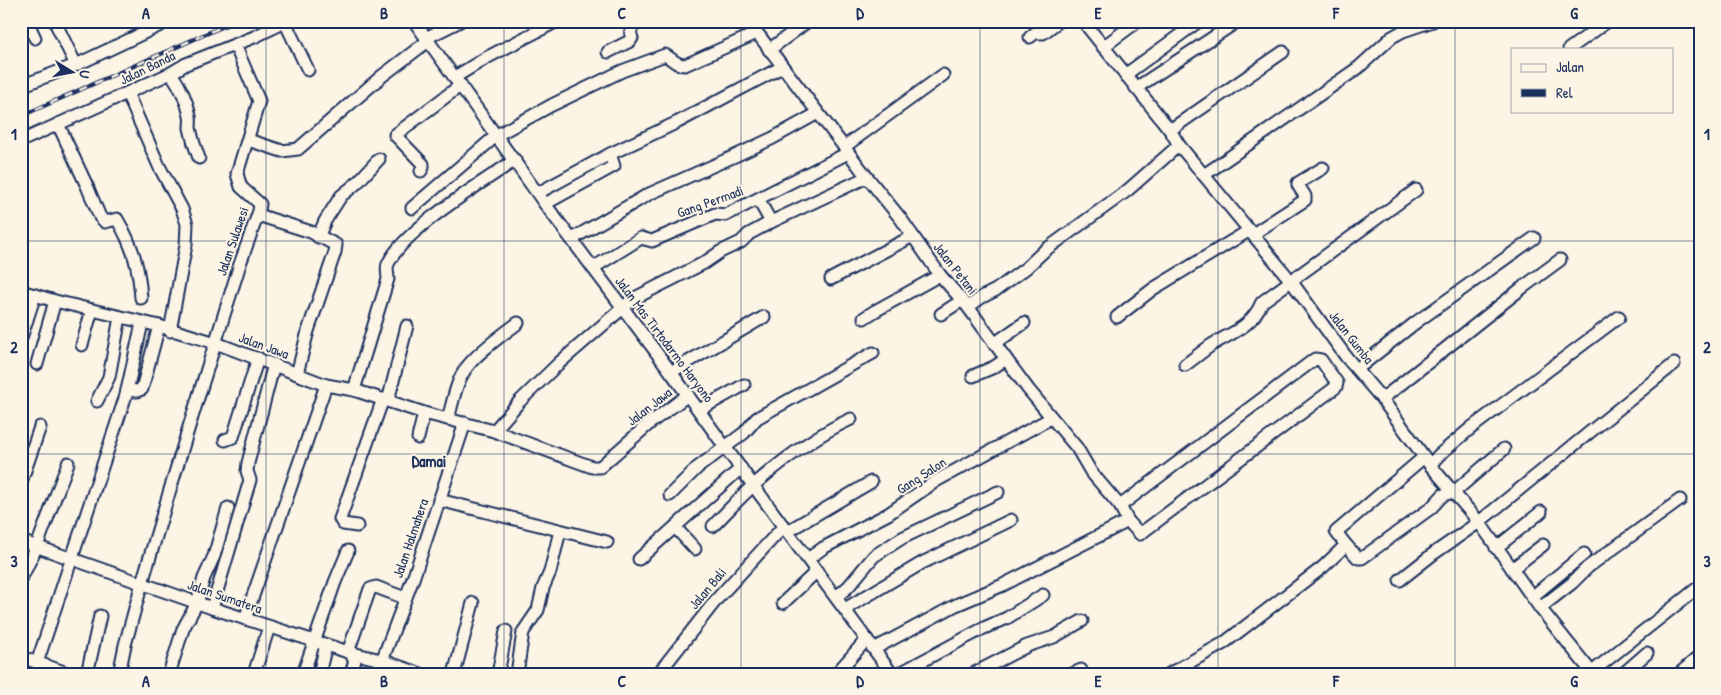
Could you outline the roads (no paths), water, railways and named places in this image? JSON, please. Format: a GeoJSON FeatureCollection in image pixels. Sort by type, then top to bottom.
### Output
{"type":"FeatureCollection","features":[{"type":"Feature","properties":{"kind":"street"},"geometry":{"type":"LineString","coordinates":[[27,21],[35,38]]}},
{"type":"Feature","properties":{"kind":"street"},"geometry":{"type":"LineString","coordinates":[[62,21],[57,26],[76,65]]}},
{"type":"Feature","properties":{"kind":"street"},"geometry":{"type":"LineString","coordinates":[[21,86],[76,65],[169,21]]}},
{"type":"Feature","properties":{"kind":"street","name":"Jalan Mas Tirtodarmo Haryono"},"geometry":{"type":"LineString","coordinates":[[414,21],[545,204],[742,468],[892,674]]}},
{"type":"Feature","properties":{"kind":"street"},"geometry":{"type":"LineString","coordinates":[[248,140],[282,151],[298,149],[427,39],[460,21]]}},
{"type":"Feature","properties":{"kind":"street"},"geometry":{"type":"LineString","coordinates":[[422,170],[423,164],[396,135],[458,81],[494,54],[557,21]]}},
{"type":"Feature","properties":{"kind":"street"},"geometry":{"type":"LineString","coordinates":[[608,52],[630,41],[632,38],[630,29],[640,21]]}},
{"type":"Feature","properties":{"kind":"street","name":"Jalan Petani"},"geometry":{"type":"LineString","coordinates":[[748,21],[913,236],[940,275],[1051,418],[1077,448],[1092,472],[1120,506],[1128,521],[1140,534],[1336,387],[1337,383],[1328,370]]}},
{"type":"Feature","properties":{"kind":"street"},"geometry":{"type":"LineString","coordinates":[[769,50],[808,21]]}},
{"type":"Feature","properties":{"kind":"street"},"geometry":{"type":"LineString","coordinates":[[1030,37],[1035,33],[1043,33],[1059,21]]}},
{"type":"Feature","properties":{"kind":"street","name":"Jalan Gumba"},"geometry":{"type":"LineString","coordinates":[[1084,21],[1170,130],[1179,145],[1291,280],[1347,358],[1382,399],[1427,461],[1479,522],[1540,608],[1593,673]]}},
{"type":"Feature","properties":{"kind":"street"},"geometry":{"type":"LineString","coordinates":[[1103,47],[1138,21]]}},
{"type":"Feature","properties":{"kind":"street"},"geometry":{"type":"LineString","coordinates":[[1125,75],[1199,21]]}},
{"type":"Feature","properties":{"kind":"street"},"geometry":{"type":"LineString","coordinates":[[1136,88],[1238,21]]}},
{"type":"Feature","properties":{"kind":"street"},"geometry":{"type":"LineString","coordinates":[[1204,175],[1358,68],[1392,37],[1411,24],[1433,21]]}},
{"type":"Feature","properties":{"kind":"street"},"geometry":{"type":"LineString","coordinates":[[1570,48],[1608,21]]}},
{"type":"Feature","properties":{"kind":"street"},"geometry":{"type":"LineString","coordinates":[[286,22],[308,70]]}},
{"type":"Feature","properties":{"kind":"street","name":"Jalan Banda"},"geometry":{"type":"LineString","coordinates":[[21,140],[171,73],[186,64],[286,22]]}},
{"type":"Feature","properties":{"kind":"street"},"geometry":{"type":"LineString","coordinates":[[412,208],[497,136],[552,105],[622,71],[665,55],[676,64],[690,64],[757,33]]}},
{"type":"Feature","properties":{"kind":"street","name":"Jalan Sulawesi"},"geometry":{"type":"LineString","coordinates":[[119,674],[142,583],[240,264],[258,215],[260,204],[241,187],[237,174],[259,101],[235,44]]}},
{"type":"Feature","properties":{"kind":"street"},"geometry":{"type":"LineString","coordinates":[[1170,130],[1283,52]]}},
{"type":"Feature","properties":{"kind":"street"},"geometry":{"type":"LineString","coordinates":[[538,193],[610,154],[678,122],[782,67]]}},
{"type":"Feature","properties":{"kind":"street"},"geometry":{"type":"LineString","coordinates":[[171,73],[181,86],[188,107],[191,119],[190,127],[199,158]]}},
{"type":"Feature","properties":{"kind":"street","name":"Gang Permadi"},"geometry":{"type":"LineString","coordinates":[[593,268],[641,238],[652,241],[715,214],[726,215],[758,199],[846,150],[943,75]]}},
{"type":"Feature","properties":{"kind":"street"},"geometry":{"type":"LineString","coordinates":[[127,93],[159,166],[182,209],[187,224],[186,245],[170,331]]}},
{"type":"Feature","properties":{"kind":"street"},"geometry":{"type":"LineString","coordinates":[[572,239],[649,194],[773,138],[818,113]]}},
{"type":"Feature","properties":{"kind":"street"},"geometry":{"type":"LineString","coordinates":[[58,124],[100,217],[105,222],[117,219],[128,237],[136,261],[141,298]]}},
{"type":"Feature","properties":{"kind":"street"},"geometry":{"type":"LineString","coordinates":[[941,314],[996,290],[1026,268],[1044,251],[1128,190],[1179,145]]}},
{"type":"Feature","properties":{"kind":"street"},"geometry":{"type":"LineString","coordinates":[[545,204],[614,166],[610,154]]}},
{"type":"Feature","properties":{"kind":"street"},"geometry":{"type":"LineString","coordinates":[[318,237],[325,221],[342,196],[357,183],[379,158]]}},
{"type":"Feature","properties":{"kind":"street"},"geometry":{"type":"LineString","coordinates":[[354,390],[388,279],[387,266],[397,251],[416,232],[458,199],[515,160]]}},
{"type":"Feature","properties":{"kind":"street"},"geometry":{"type":"LineString","coordinates":[[1118,317],[1153,289],[1305,200],[1305,196],[1298,183],[1323,168]]}},
{"type":"Feature","properties":{"kind":"street"},"geometry":{"type":"LineString","coordinates":[[494,431],[520,401],[558,364],[633,298],[704,263],[771,222],[867,177]]}},
{"type":"Feature","properties":{"kind":"street"},"geometry":{"type":"LineString","coordinates":[[1185,365],[1211,346],[1239,330],[1253,319],[1262,302],[1416,190]]}},
{"type":"Feature","properties":{"kind":"street"},"geometry":{"type":"LineString","coordinates":[[758,199],[771,222]]}},
{"type":"Feature","properties":{"kind":"street"},"geometry":{"type":"LineString","coordinates":[[258,215],[311,232],[336,245],[308,331],[297,374]]}},
{"type":"Feature","properties":{"kind":"street"},"geometry":{"type":"LineString","coordinates":[[831,278],[913,236]]}},
{"type":"Feature","properties":{"kind":"street"},"geometry":{"type":"LineString","coordinates":[[1357,369],[1415,323],[1534,238]]}},
{"type":"Feature","properties":{"kind":"street"},"geometry":{"type":"LineString","coordinates":[[1382,399],[1560,260]]}},
{"type":"Feature","properties":{"kind":"street"},"geometry":{"type":"LineString","coordinates":[[864,318],[940,275]]}},
{"type":"Feature","properties":{"kind":"street","name":"Jalan Jawa"},"geometry":{"type":"LineString","coordinates":[[21,290],[55,301],[159,326],[170,331],[216,343],[326,385],[354,390],[424,413],[494,431],[592,468],[600,467],[650,424],[688,395]]}},
{"type":"Feature","properties":{"kind":"street"},"geometry":{"type":"LineString","coordinates":[[21,338],[35,295]]}},
{"type":"Feature","properties":{"kind":"street"},"geometry":{"type":"LineString","coordinates":[[37,364],[55,301]]}},
{"type":"Feature","properties":{"kind":"street"},"geometry":{"type":"LineString","coordinates":[[82,345],[92,310]]}},
{"type":"Feature","properties":{"kind":"street"},"geometry":{"type":"LineString","coordinates":[[1504,449],[1454,492],[1443,495],[1431,508],[1362,558],[1358,558],[1346,546],[1336,532],[1619,317]]}},
{"type":"Feature","properties":{"kind":"street"},"geometry":{"type":"LineString","coordinates":[[97,401],[109,377],[120,318]]}},
{"type":"Feature","properties":{"kind":"street"},"geometry":{"type":"LineString","coordinates":[[671,372],[764,318]]}},
{"type":"Feature","properties":{"kind":"street"},"geometry":{"type":"LineString","coordinates":[[994,344],[1024,322]]}},
{"type":"Feature","properties":{"kind":"street"},"geometry":{"type":"LineString","coordinates":[[37,663],[127,390],[142,323]]}},
{"type":"Feature","properties":{"kind":"street"},"geometry":{"type":"LineString","coordinates":[[448,419],[458,384],[467,367],[498,338],[518,323]]}},
{"type":"Feature","properties":{"kind":"street"},"geometry":{"type":"LineString","coordinates":[[127,390],[137,391],[142,389],[159,326]]}},
{"type":"Feature","properties":{"kind":"street"},"geometry":{"type":"LineString","coordinates":[[357,526],[343,524],[340,519],[386,400],[407,326]]}},
{"type":"Feature","properties":{"kind":"street"},"geometry":{"type":"LineString","coordinates":[[670,495],[697,468],[720,449],[744,433],[756,418],[873,353]]}},
{"type":"Feature","properties":{"kind":"street"},"geometry":{"type":"LineString","coordinates":[[113,358],[133,364]]}},
{"type":"Feature","properties":{"kind":"street"},"geometry":{"type":"LineString","coordinates":[[225,440],[234,437],[258,358]]}},
{"type":"Feature","properties":{"kind":"street"},"geometry":{"type":"LineString","coordinates":[[1120,506],[1315,359],[1321,360],[1328,370],[1347,358]]}},
{"type":"Feature","properties":{"kind":"street"},"geometry":{"type":"LineString","coordinates":[[973,376],[994,367],[1006,359]]}},
{"type":"Feature","properties":{"kind":"street"},"geometry":{"type":"LineString","coordinates":[[212,608],[250,480],[247,471],[248,463],[274,364]]}},
{"type":"Feature","properties":{"kind":"street"},"geometry":{"type":"LineString","coordinates":[[1400,580],[1479,522],[1674,364]]}},
{"type":"Feature","properties":{"kind":"street"},"geometry":{"type":"LineString","coordinates":[[245,619],[326,385]]}},
{"type":"Feature","properties":{"kind":"street"},"geometry":{"type":"LineString","coordinates":[[699,410],[744,385]]}},
{"type":"Feature","properties":{"kind":"street"},"geometry":{"type":"LineString","coordinates":[[418,438],[424,413]]}},
{"type":"Feature","properties":{"kind":"street"},"geometry":{"type":"LineString","coordinates":[[714,526],[754,485],[802,446],[851,418]]}},
{"type":"Feature","properties":{"kind":"street","name":"Gang Salon"},"geometry":{"type":"LineString","coordinates":[[808,559],[823,548],[888,514],[936,481],[1051,418]]}},
{"type":"Feature","properties":{"kind":"street","name":"Jalan Halmahera"},"geometry":{"type":"LineString","coordinates":[[377,674],[414,576],[465,423]]}},
{"type":"Feature","properties":{"kind":"street"},"geometry":{"type":"LineString","coordinates":[[21,482],[40,427]]}},
{"type":"Feature","properties":{"kind":"street"},"geometry":{"type":"LineString","coordinates":[[21,579],[36,546],[68,462]]}},
{"type":"Feature","properties":{"kind":"street"},"geometry":{"type":"LineString","coordinates":[[639,559],[742,468]]}},
{"type":"Feature","properties":{"kind":"street","name":"Jalan Bali"},"geometry":{"type":"LineString","coordinates":[[658,674],[716,600],[786,528],[871,482]]}},
{"type":"Feature","properties":{"kind":"street"},"geometry":{"type":"LineString","coordinates":[[836,597],[848,587],[874,556],[902,538],[998,492]]}},
{"type":"Feature","properties":{"kind":"street"},"geometry":{"type":"LineString","coordinates":[[439,500],[607,542]]}},
{"type":"Feature","properties":{"kind":"street"},"geometry":{"type":"LineString","coordinates":[[1540,608],[1572,583],[1588,567],[1680,500]]}},
{"type":"Feature","properties":{"kind":"street"},"geometry":{"type":"LineString","coordinates":[[170,674],[183,629],[197,603],[204,578],[214,556],[228,508]]}},
{"type":"Feature","properties":{"kind":"street"},"geometry":{"type":"LineString","coordinates":[[1496,548],[1541,512]]}},
{"type":"Feature","properties":{"kind":"street"},"geometry":{"type":"LineString","coordinates":[[845,609],[922,563],[1011,520]]}},
{"type":"Feature","properties":{"kind":"street"},"geometry":{"type":"LineString","coordinates":[[874,649],[956,604],[1003,585],[1128,521]]}},
{"type":"Feature","properties":{"kind":"street"},"geometry":{"type":"LineString","coordinates":[[675,528],[695,548]]}},
{"type":"Feature","properties":{"kind":"street"},"geometry":{"type":"LineString","coordinates":[[517,674],[524,632],[538,610],[560,531]]}},
{"type":"Feature","properties":{"kind":"street","name":"Jalan Sumatera"},"geometry":{"type":"LineString","coordinates":[[21,542],[269,627],[351,653],[381,660],[414,672]]}},
{"type":"Feature","properties":{"kind":"street"},"geometry":{"type":"LineString","coordinates":[[1512,569],[1543,545]]}},
{"type":"Feature","properties":{"kind":"street"},"geometry":{"type":"LineString","coordinates":[[1169,674],[1224,643],[1323,567],[1346,546]]}},
{"type":"Feature","properties":{"kind":"street"},"geometry":{"type":"LineString","coordinates":[[303,674],[335,582],[348,551]]}},
{"type":"Feature","properties":{"kind":"street"},"geometry":{"type":"LineString","coordinates":[[1532,597],[1584,554]]}},
{"type":"Feature","properties":{"kind":"street"},"geometry":{"type":"LineString","coordinates":[[783,603],[817,571]]}},
{"type":"Feature","properties":{"kind":"street"},"geometry":{"type":"LineString","coordinates":[[1593,673],[1700,586]]}},
{"type":"Feature","properties":{"kind":"street"},"geometry":{"type":"LineString","coordinates":[[351,674],[355,660],[351,653],[370,589],[376,587],[405,598]]}},
{"type":"Feature","properties":{"kind":"street"},"geometry":{"type":"LineString","coordinates":[[898,674],[984,628],[1007,618],[1043,595]]}},
{"type":"Feature","properties":{"kind":"street"},"geometry":{"type":"LineString","coordinates":[[454,674],[473,603]]}},
{"type":"Feature","properties":{"kind":"street"},"geometry":{"type":"LineString","coordinates":[[87,674],[100,616]]}},
{"type":"Feature","properties":{"kind":"street"},"geometry":{"type":"LineString","coordinates":[[973,674],[1026,646],[1054,637],[1082,621]]}},
{"type":"Feature","properties":{"kind":"street"},"geometry":{"type":"LineString","coordinates":[[254,674],[269,627]]}},
{"type":"Feature","properties":{"kind":"street"},"geometry":{"type":"LineString","coordinates":[[498,674],[506,631]]}},
{"type":"Feature","properties":{"kind":"street"},"geometry":{"type":"LineString","coordinates":[[836,674],[867,639]]}},
{"type":"Feature","properties":{"kind":"street"},"geometry":{"type":"LineString","coordinates":[[319,674],[326,645]]}},
{"type":"Feature","properties":{"kind":"street"},"geometry":{"type":"LineString","coordinates":[[1622,674],[1647,654]]}},
{"type":"Feature","properties":{"kind":"street"},"geometry":{"type":"LineString","coordinates":[[1679,674],[1700,656]]}},
{"type":"Feature","properties":{"kind":"street"},"geometry":{"type":"LineString","coordinates":[[21,657],[70,674]]}},
{"type":"Feature","properties":{"kind":"railway"},"geometry":{"type":"LineString","coordinates":[[21,116],[235,21]]}},
{"type":"Feature","properties":{"kind":"district","name":"Damai"},"geometry":{"type":"Point","coordinates":[429,461]}}]}
